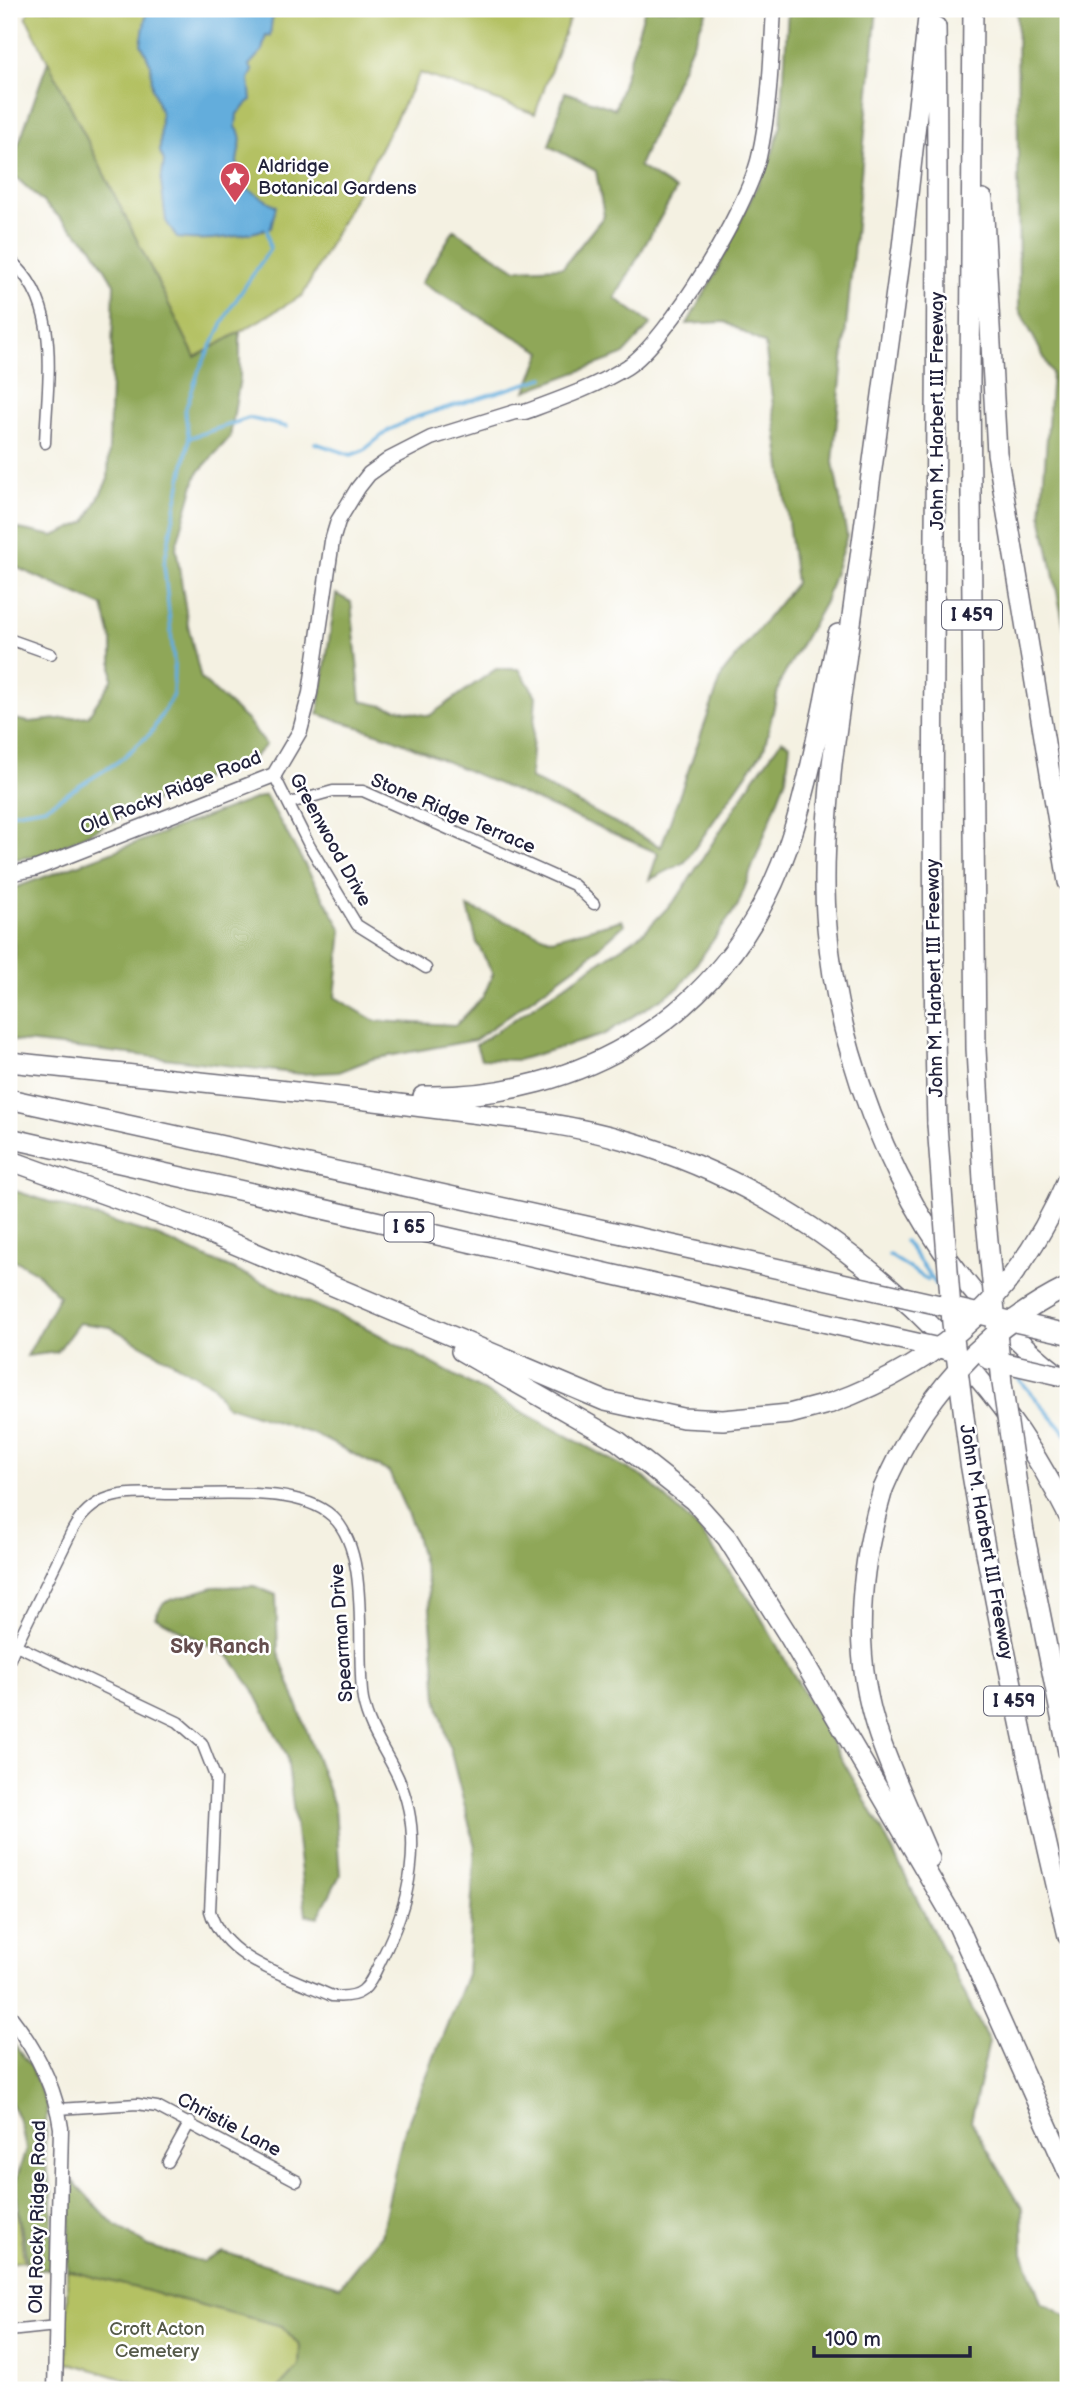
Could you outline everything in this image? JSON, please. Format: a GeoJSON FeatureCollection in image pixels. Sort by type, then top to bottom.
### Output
{"type":"FeatureCollection","features":[{"type":"Feature","properties":{"kind":"highway"},"geometry":{"type":"LineString","coordinates":[[929,9],[902,247],[863,527],[826,827],[827,927],[842,1020],[872,1116],[913,1202],[964,1280],[1034,1356],[1068,1383]]}},
{"type":"Feature","properties":{"kind":"highway","name":"John M. Harbert III Freeway"},"geometry":{"type":"LineString","coordinates":[[936,9],[938,226],[932,950],[937,1124],[952,1323],[970,1462],[1022,1742],[1068,1936]]}},
{"type":"Feature","properties":{"kind":"highway","name":"John M. Harbert III Freeway"},"geometry":{"type":"LineString","coordinates":[[973,9],[970,394],[976,1049],[984,1200],[1002,1382],[1024,1532],[1068,1752]]}},
{"type":"Feature","properties":{"kind":"highway"},"geometry":{"type":"LineString","coordinates":[[973,30],[997,453],[1068,882]]}},
{"type":"Feature","properties":{"kind":"highway"},"geometry":{"type":"LineString","coordinates":[[331,1095],[449,1097],[482,1095],[541,1083],[617,1053],[670,1017],[698,992],[740,941],[782,864],[798,812],[863,527]]}},
{"type":"Feature","properties":{"kind":"highway"},"geometry":{"type":"LineString","coordinates":[[1063,840],[1068,860]]}},
{"type":"Feature","properties":{"kind":"highway"},"geometry":{"type":"LineString","coordinates":[[9,1062],[331,1095],[544,1122],[599,1133],[697,1165],[762,1196],[806,1223],[846,1252],[926,1322],[993,1398],[1026,1444],[1068,1515]]}},
{"type":"Feature","properties":{"kind":"highway","name":"I 65"},"geometry":{"type":"LineString","coordinates":[[9,1100],[1068,1334]]}},
{"type":"Feature","properties":{"kind":"highway","name":"I 65"},"geometry":{"type":"LineString","coordinates":[[9,1138],[1068,1377]]}},
{"type":"Feature","properties":{"kind":"highway"},"geometry":{"type":"LineString","coordinates":[[9,1160],[187,1224],[606,1401],[639,1411],[723,1420],[789,1414],[831,1403],[900,1374],[932,1355],[965,1328],[1023,1264],[1043,1232],[1068,1178]]}},
{"type":"Feature","properties":{"kind":"highway"},"geometry":{"type":"LineString","coordinates":[[1068,1287],[1011,1322],[961,1365],[920,1417],[883,1489],[868,1544],[862,1587],[861,1631],[864,1676],[878,1735],[1068,2172]]}},
{"type":"Feature","properties":{"kind":"highway"},"geometry":{"type":"LineString","coordinates":[[415,1322],[478,1363],[618,1441],[693,1500],[727,1538],[759,1586],[961,1931]]}},
{"type":"Feature","properties":{"kind":"street","name":"Old Rocky Ridge Road"},"geometry":{"type":"LineString","coordinates":[[9,874],[34,869],[274,775],[300,731],[310,693],[328,559],[338,521],[369,474],[421,443],[586,389],[628,366],[651,348],[678,315],[735,214],[758,161],[769,106],[774,9]]}},
{"type":"Feature","properties":{"kind":"street"},"geometry":{"type":"LineString","coordinates":[[9,259],[35,288],[49,331],[45,443]]}},
{"type":"Feature","properties":{"kind":"street"},"geometry":{"type":"LineString","coordinates":[[9,639],[51,653]]}},
{"type":"Feature","properties":{"kind":"street","name":"Greenwood Drive"},"geometry":{"type":"LineString","coordinates":[[274,775],[309,845],[357,925],[426,968]]}},
{"type":"Feature","properties":{"kind":"street","name":"Stone Ridge Terrace"},"geometry":{"type":"LineString","coordinates":[[290,803],[333,791],[363,791],[574,885],[594,904]]}},
{"type":"Feature","properties":{"kind":"street","name":"Spearman Drive"},"geometry":{"type":"LineString","coordinates":[[9,1661],[16,1645],[79,1517],[96,1502],[135,1494],[272,1496],[309,1503],[332,1516],[346,1536],[354,1558],[365,1710],[376,1738],[402,1786],[412,1847],[406,1902],[368,1987],[347,1997],[332,1996],[235,1951],[214,1926],[210,1911],[216,1779],[202,1743],[178,1723],[16,1645]]}},
{"type":"Feature","properties":{"kind":"street","name":"Old Rocky Ridge Road"},"geometry":{"type":"LineString","coordinates":[[9,2015],[32,2049],[58,2109],[62,2172],[55,2390]]}},
{"type":"Feature","properties":{"kind":"street","name":"Christie Lane"},"geometry":{"type":"LineString","coordinates":[[58,2109],[148,2105],[190,2122],[297,2181]]}},
{"type":"Feature","properties":{"kind":"street"},"geometry":{"type":"LineString","coordinates":[[168,2162],[190,2122]]}},
{"type":"Feature","properties":{"kind":"street"},"geometry":{"type":"LineString","coordinates":[[9,2331],[56,2326]]}},
{"type":"Feature","properties":{"kind":"green space","name":"Aldridge Botanical Gardens"},"geometry":{"type":"Polygon","coordinates":[[[30,9],[573,9],[535,114],[420,73],[303,295],[195,358],[26,17],[30,9]]]}},
{"type":"Feature","properties":{"kind":"green space"},"geometry":{"type":"Polygon","coordinates":[[[645,9],[708,9],[639,166],[676,190],[615,298],[651,324],[623,355],[526,391],[542,352],[421,283],[454,230],[515,269],[563,267],[604,216],[596,171],[549,146],[565,92],[615,109],[645,9]]]}},
{"type":"Feature","properties":{"kind":"green space"},"geometry":{"type":"Polygon","coordinates":[[[788,9],[877,9],[833,462],[847,536],[825,602],[780,682],[764,749],[685,862],[649,880],[658,853],[392,738],[318,714],[336,594],[351,602],[361,701],[429,716],[496,669],[519,669],[536,696],[530,778],[661,847],[723,673],[796,583],[765,344],[725,322],[687,324],[716,273],[772,154],[781,125],[788,9]]]}},
{"type":"Feature","properties":{"kind":"green space"},"geometry":{"type":"Polygon","coordinates":[[[1017,9],[1068,9],[1068,645],[1041,515],[1052,373],[1019,309],[1017,9]]]}},
{"type":"Feature","properties":{"kind":"green space"},"geometry":{"type":"Polygon","coordinates":[[[48,61],[195,357],[240,332],[240,378],[230,437],[197,474],[176,547],[188,625],[201,679],[248,721],[266,745],[247,764],[191,783],[45,855],[9,860],[9,718],[29,722],[88,716],[112,680],[112,641],[103,606],[9,564],[9,527],[54,536],[86,522],[108,479],[114,284],[92,247],[9,171],[48,61]]]}},
{"type":"Feature","properties":{"kind":"green space"},"geometry":{"type":"Polygon","coordinates":[[[782,740],[790,745],[786,778],[738,905],[680,987],[603,1035],[518,1060],[481,1059],[476,1045],[644,932],[678,897],[754,778],[782,740]]]}},
{"type":"Feature","properties":{"kind":"green space"},"geometry":{"type":"Polygon","coordinates":[[[265,795],[342,930],[335,997],[375,1021],[456,1025],[483,997],[493,974],[477,943],[468,907],[552,939],[622,920],[624,925],[585,960],[475,1040],[372,1059],[339,1072],[301,1074],[9,1040],[9,979],[15,954],[9,917],[9,890],[265,795]]]}},
{"type":"Feature","properties":{"kind":"green space"},"geometry":{"type":"Polygon","coordinates":[[[9,1189],[157,1236],[363,1326],[645,1478],[700,1531],[755,1607],[881,1828],[989,2042],[971,2121],[1022,2208],[1023,2253],[1041,2302],[1068,2317],[1068,2390],[277,2390],[299,2366],[300,2346],[282,2326],[67,2270],[73,2181],[110,2221],[148,2246],[203,2262],[223,2252],[340,2286],[381,2235],[402,2138],[467,1974],[475,1847],[437,1698],[428,1584],[415,1531],[389,1472],[314,1434],[225,1405],[213,1385],[110,1327],[79,1323],[57,1352],[27,1356],[59,1296],[36,1272],[9,1257],[9,1189]]]}},
{"type":"Feature","properties":{"kind":"green space"},"geometry":{"type":"Polygon","coordinates":[[[254,1586],[276,1595],[278,1652],[335,1808],[340,1875],[318,1917],[306,1915],[287,1756],[253,1689],[229,1656],[155,1617],[164,1602],[213,1587],[254,1586]]]}},
{"type":"Feature","properties":{"kind":"green space"},"geometry":{"type":"Polygon","coordinates":[[[9,2038],[31,2067],[47,2107],[44,2155],[52,2193],[52,2269],[28,2271],[15,2184],[26,2149],[21,2125],[9,2097],[9,2038]]]}},
{"type":"Feature","properties":{"kind":"green space"},"geometry":{"type":"Polygon","coordinates":[[[17,2210],[24,2261],[9,2263],[9,2211],[17,2210]]]}},
{"type":"Feature","properties":{"kind":"green space","name":"Croft Acton Cemetery"},"geometry":{"type":"Polygon","coordinates":[[[67,2270],[282,2326],[300,2346],[299,2366],[277,2390],[160,2390],[67,2362],[67,2270]]]}},
{"type":"Feature","properties":{"kind":"water"},"geometry":{"type":"Polygon","coordinates":[[[147,9],[280,9],[272,19],[270,36],[266,35],[262,51],[249,65],[253,71],[249,79],[251,100],[237,114],[236,127],[241,141],[237,164],[243,170],[246,188],[276,206],[271,228],[225,238],[189,239],[177,238],[166,221],[161,182],[164,161],[160,152],[161,113],[152,88],[151,65],[141,44],[147,9]]]}},
{"type":"Feature","properties":{"kind":"waterway"},"geometry":{"type":"LineString","coordinates":[[9,813],[46,807],[119,761],[151,733],[173,695],[174,663],[164,564],[189,440],[185,411],[199,370],[230,309],[270,249],[267,229]]}},
{"type":"Feature","properties":{"kind":"waterway"},"geometry":{"type":"LineString","coordinates":[[315,443],[351,455],[364,450],[389,430],[416,417],[544,378]]}},
{"type":"Feature","properties":{"kind":"waterway"},"geometry":{"type":"LineString","coordinates":[[189,438],[249,418],[287,427]]}},
{"type":"Feature","properties":{"kind":"waterway"},"geometry":{"type":"LineString","coordinates":[[905,1241],[943,1294]]}},
{"type":"Feature","properties":{"kind":"waterway"},"geometry":{"type":"LineString","coordinates":[[889,1255],[928,1280]]}},
{"type":"Feature","properties":{"kind":"waterway"},"geometry":{"type":"LineString","coordinates":[[1013,1372],[1068,1436]]}},
{"type":"Feature","properties":{"kind":"place","name":"Aldridge Botanical Gardens"},"geometry":{"type":"Point","coordinates":[235,204]}},
{"type":"Feature","properties":{"kind":"district","name":"Sky Ranch"},"geometry":{"type":"Point","coordinates":[220,1646]}}]}
